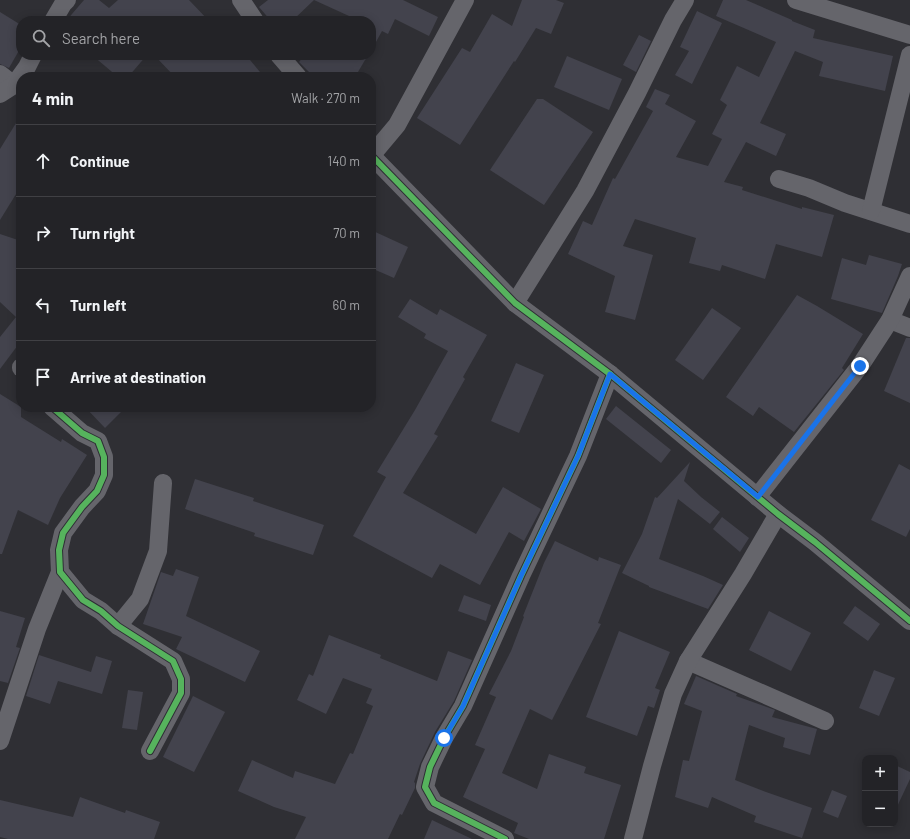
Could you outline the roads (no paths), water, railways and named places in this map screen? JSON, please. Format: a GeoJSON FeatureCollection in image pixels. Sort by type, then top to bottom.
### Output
{"type":"FeatureCollection","features":[{"type":"Feature","properties":{"kind":"street"},"geometry":{"type":"LineString","coordinates":[[56,16],[67,0]]}},
{"type":"Feature","properties":{"kind":"street"},"geometry":{"type":"LineString","coordinates":[[376,149],[397,125],[465,0]]}},
{"type":"Feature","properties":{"kind":"street"},"geometry":{"type":"LineString","coordinates":[[515,303],[585,191],[637,93],[673,20],[685,0]]}},
{"type":"Feature","properties":{"kind":"street"},"geometry":{"type":"LineString","coordinates":[[796,0],[910,35]]}},
{"type":"Feature","properties":{"kind":"street"},"geometry":{"type":"LineString","coordinates":[[871,211],[910,55]]}},
{"type":"Feature","properties":{"kind":"street"},"geometry":{"type":"LineString","coordinates":[[21,72],[27,67],[30,60]]}},
{"type":"Feature","properties":{"kind":"street"},"geometry":{"type":"LineString","coordinates":[[283,60],[294,72]]}},
{"type":"Feature","properties":{"kind":"street"},"geometry":{"type":"LineString","coordinates":[[5,84],[16,76]]}},
{"type":"Feature","properties":{"kind":"street"},"geometry":{"type":"LineString","coordinates":[[376,160],[515,303],[610,374],[778,514],[815,542],[910,621]]}},
{"type":"Feature","properties":{"kind":"street"},"geometry":{"type":"LineString","coordinates":[[779,179],[809,188],[845,203],[910,224]]}},
{"type":"Feature","properties":{"kind":"street"},"geometry":{"type":"LineString","coordinates":[[758,497],[860,366],[890,320],[910,276]]}},
{"type":"Feature","properties":{"kind":"street"},"geometry":{"type":"LineString","coordinates":[[890,320],[910,328]]}},
{"type":"Feature","properties":{"kind":"street"},"geometry":{"type":"LineString","coordinates":[[505,839],[434,803],[425,787],[430,767],[444,738],[463,706],[521,576],[578,456],[610,374]]}},
{"type":"Feature","properties":{"kind":"street"},"geometry":{"type":"LineString","coordinates":[[0,741],[37,629],[60,572],[59,550],[63,534],[82,508],[97,491],[104,475],[104,457],[98,441],[82,433],[58,412]]}},
{"type":"Feature","properties":{"kind":"street"},"geometry":{"type":"LineString","coordinates":[[118,626],[140,599],[158,551],[163,483]]}},
{"type":"Feature","properties":{"kind":"street"},"geometry":{"type":"LineString","coordinates":[[634,839],[652,766],[673,694],[688,661],[743,574],[778,514]]}},
{"type":"Feature","properties":{"kind":"street"},"geometry":{"type":"LineString","coordinates":[[60,572],[83,600],[101,611],[118,626],[173,661],[182,679],[181,693],[150,751]]}},
{"type":"Feature","properties":{"kind":"street"},"geometry":{"type":"LineString","coordinates":[[688,661],[825,721]]}}]}
